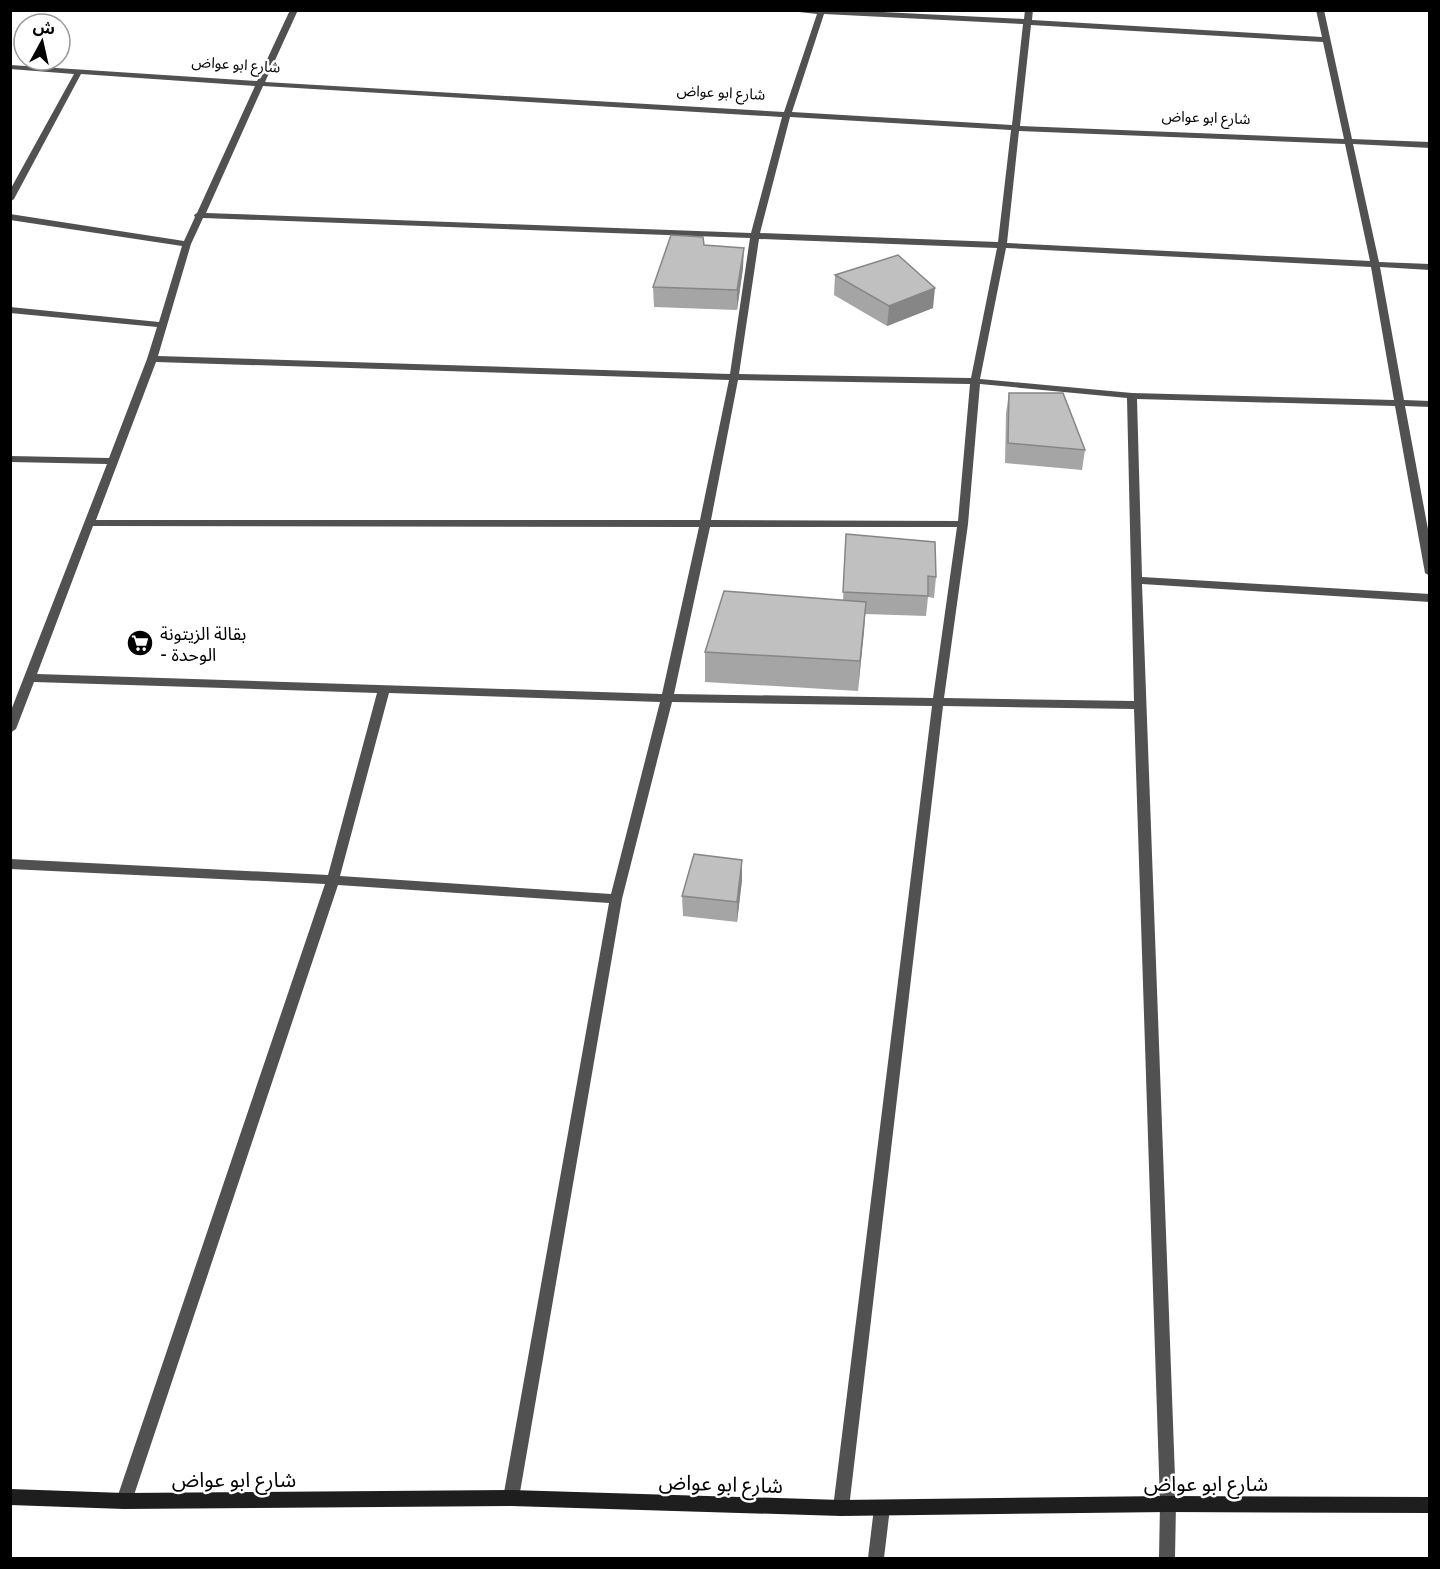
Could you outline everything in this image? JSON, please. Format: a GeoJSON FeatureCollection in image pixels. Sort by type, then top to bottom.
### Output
{"type":"FeatureCollection","features":[{"type":"Feature","properties":{"kind":"street"},"geometry":{"type":"LineString","coordinates":[[10,729],[91,523],[152,359],[198,215],[262,84],[294,10]]}},
{"type":"Feature","properties":{"kind":"street"},"geometry":{"type":"LineString","coordinates":[[785,10],[1028,16],[1326,40]]}},
{"type":"Feature","properties":{"kind":"street"},"geometry":{"type":"LineString","coordinates":[[1320,10],[1375,264],[1430,573]]}},
{"type":"Feature","properties":{"kind":"street"},"geometry":{"type":"LineString","coordinates":[[511,1498],[616,899],[667,698],[705,524],[734,377],[755,235],[786,114],[822,11]]}},
{"type":"Feature","properties":{"kind":"street"},"geometry":{"type":"LineString","coordinates":[[841,1508],[938,700],[963,524],[975,381],[1002,245],[1028,16]]}},
{"type":"Feature","properties":{"kind":"street","name":"شارع ابو عواض"},"geometry":{"type":"LineString","coordinates":[[10,67],[78,73],[1017,128],[1430,144]]}},
{"type":"Feature","properties":{"kind":"street"},"geometry":{"type":"LineString","coordinates":[[10,199],[78,73]]}},
{"type":"Feature","properties":{"kind":"street"},"geometry":{"type":"LineString","coordinates":[[198,215],[1002,245],[1430,267]]}},
{"type":"Feature","properties":{"kind":"street"},"geometry":{"type":"LineString","coordinates":[[10,217],[187,244]]}},
{"type":"Feature","properties":{"kind":"street"},"geometry":{"type":"LineString","coordinates":[[10,310],[161,325]]}},
{"type":"Feature","properties":{"kind":"street"},"geometry":{"type":"LineString","coordinates":[[152,359],[734,377],[975,381],[1132,396],[1430,404]]}},
{"type":"Feature","properties":{"kind":"street"},"geometry":{"type":"LineString","coordinates":[[1132,396],[1140,705],[1168,1504],[1167,1558]]}},
{"type":"Feature","properties":{"kind":"street"},"geometry":{"type":"LineString","coordinates":[[10,459],[114,460]]}},
{"type":"Feature","properties":{"kind":"street"},"geometry":{"type":"LineString","coordinates":[[91,523],[963,524]]}},
{"type":"Feature","properties":{"kind":"street"},"geometry":{"type":"LineString","coordinates":[[1136,580],[1430,598]]}},
{"type":"Feature","properties":{"kind":"street"},"geometry":{"type":"LineString","coordinates":[[30,678],[667,698],[938,700],[1140,705]]}},
{"type":"Feature","properties":{"kind":"street"},"geometry":{"type":"LineString","coordinates":[[124,1501],[333,880],[384,690]]}},
{"type":"Feature","properties":{"kind":"street"},"geometry":{"type":"LineString","coordinates":[[10,864],[333,880],[616,899]]}},
{"type":"Feature","properties":{"kind":"street","name":"شارع ابو عواض"},"geometry":{"type":"LineString","coordinates":[[10,1497],[124,1501],[511,1498],[841,1508],[1168,1504],[1430,1505]]}},
{"type":"Feature","properties":{"kind":"street"},"geometry":{"type":"LineString","coordinates":[[876,1558],[882,1508]]}},
{"type":"Feature","properties":{"kind":"building"},"geometry":{"type":"Polygon","coordinates":[[[671,235],[703,237],[704,245],[744,248],[737,290],[653,287],[671,235]]]}},
{"type":"Feature","properties":{"kind":"building"},"geometry":{"type":"Polygon","coordinates":[[[898,255],[935,288],[889,306],[835,275],[898,255]]]}},
{"type":"Feature","properties":{"kind":"building"},"geometry":{"type":"Polygon","coordinates":[[[1009,393],[1063,393],[1085,450],[1008,443],[1009,393]]]}},
{"type":"Feature","properties":{"kind":"building"},"geometry":{"type":"Polygon","coordinates":[[[846,534],[935,542],[936,577],[928,576],[928,596],[843,592],[846,534]]]}},
{"type":"Feature","properties":{"kind":"building"},"geometry":{"type":"Polygon","coordinates":[[[724,591],[866,602],[860,661],[705,652],[724,591]]]}},
{"type":"Feature","properties":{"kind":"building"},"geometry":{"type":"Polygon","coordinates":[[[694,854],[742,860],[737,902],[682,896],[694,854]]]}},
{"type":"Feature","properties":{"kind":"place","name":"بقالة الزيتونة - الوحدة"},"geometry":{"type":"Point","coordinates":[140,643]}}]}
